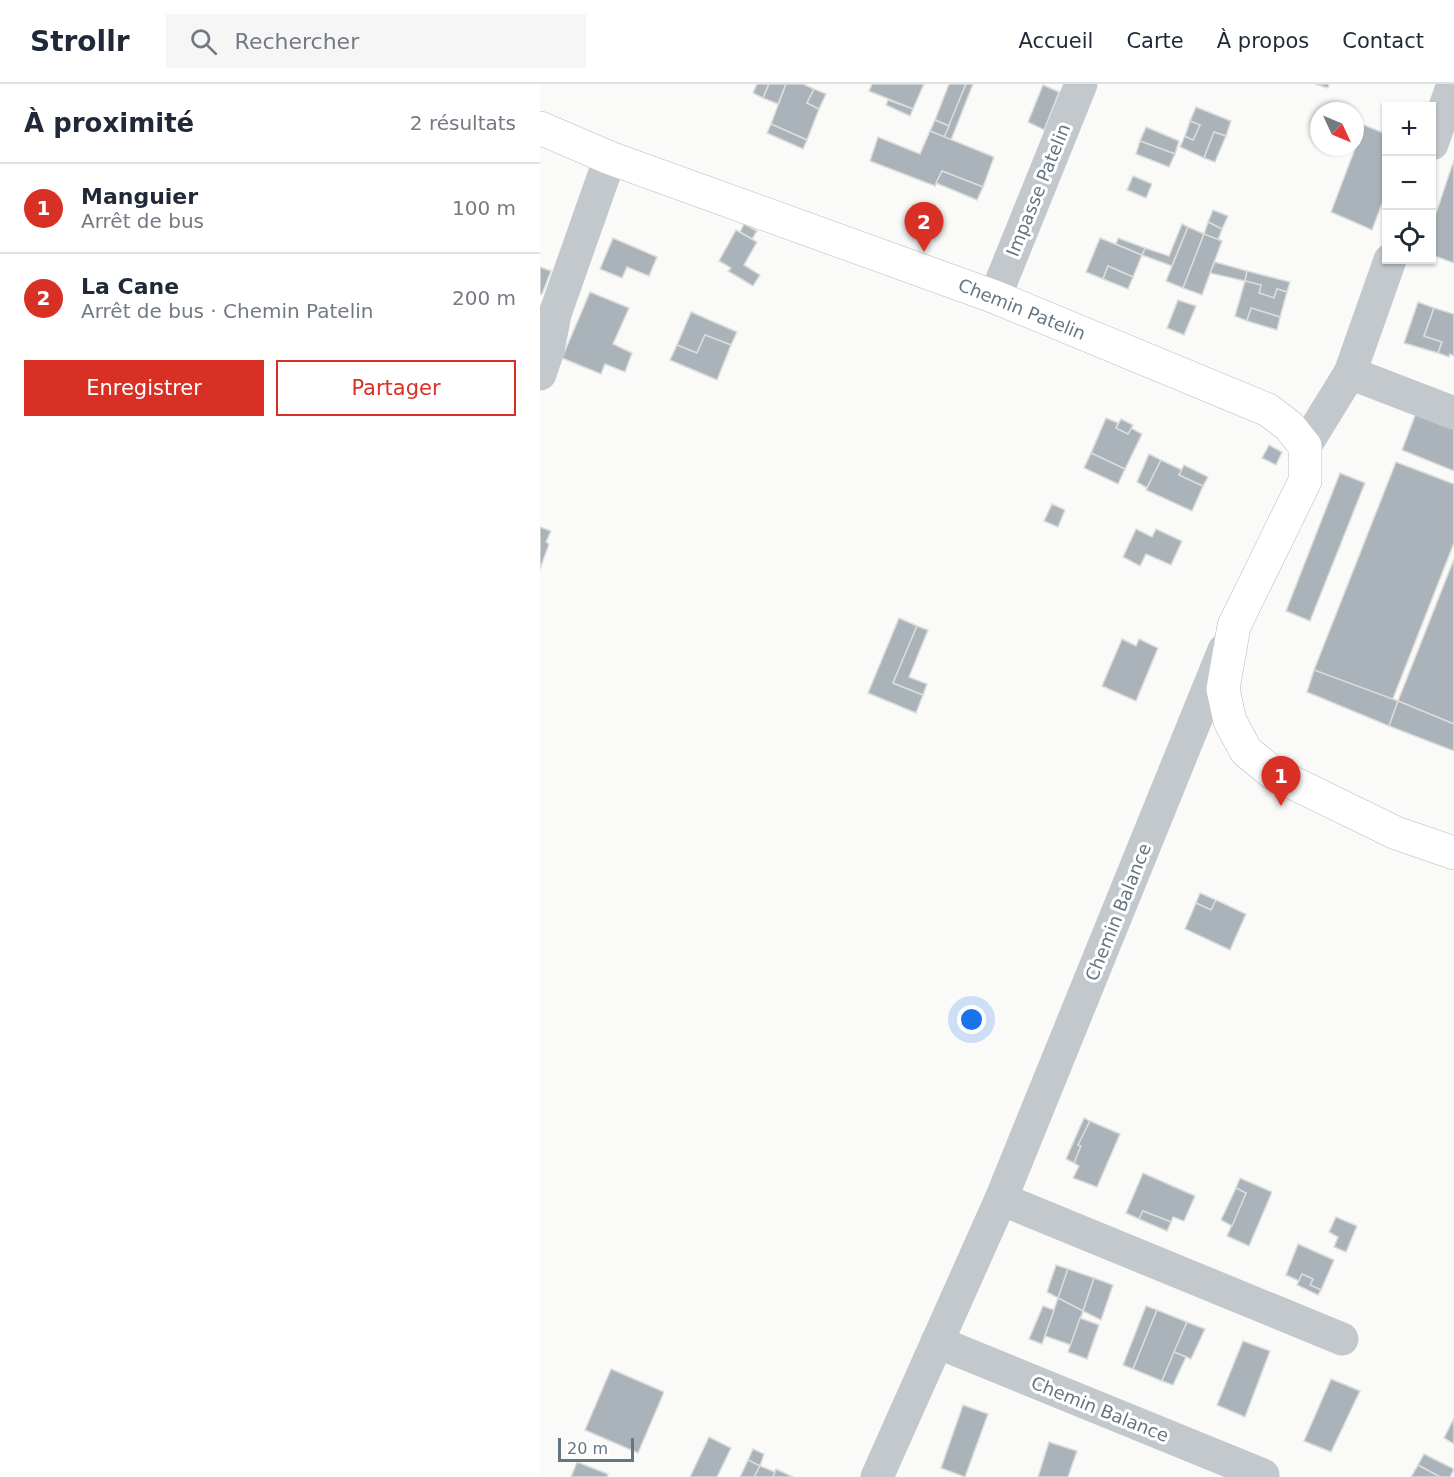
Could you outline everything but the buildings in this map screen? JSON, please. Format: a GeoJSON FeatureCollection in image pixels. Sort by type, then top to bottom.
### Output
{"type":"FeatureCollection","features":[{"type":"Feature","properties":{"kind":"main road","name":"Chemin Patelin"},"geometry":{"type":"LineString","coordinates":[[540,128],[610,158],[995,297],[1268,410],[1290,426],[1305,446]]}},
{"type":"Feature","properties":{"kind":"main road"},"geometry":{"type":"LineString","coordinates":[[1305,446],[1305,481],[1234,626],[1223,689],[1230,721],[1246,751],[1273,773],[1396,833],[1454,853]]}},
{"type":"Feature","properties":{"kind":"street","name":"Impasse Patelin"},"geometry":{"type":"LineString","coordinates":[[995,297],[1081,84]]}},
{"type":"Feature","properties":{"kind":"street"},"geometry":{"type":"LineString","coordinates":[[1436,130],[1453,84]]}},
{"type":"Feature","properties":{"kind":"street"},"geometry":{"type":"LineString","coordinates":[[540,374],[549,350],[555,314],[610,158]]}},
{"type":"Feature","properties":{"kind":"street"},"geometry":{"type":"LineString","coordinates":[[1305,446],[1350,373],[1389,264]]}},
{"type":"Feature","properties":{"kind":"street"},"geometry":{"type":"LineString","coordinates":[[1350,373],[1454,413]]}},
{"type":"Feature","properties":{"kind":"street","name":"Chemin Balance"},"geometry":{"type":"LineString","coordinates":[[877,1477],[1001,1199],[1234,626]]}},
{"type":"Feature","properties":{"kind":"street"},"geometry":{"type":"LineString","coordinates":[[1001,1199],[1342,1339]]}},
{"type":"Feature","properties":{"kind":"street","name":"Chemin Balance"},"geometry":{"type":"LineString","coordinates":[[937,1342],[1263,1475]]}},
{"type":"Feature","properties":{"kind":"place","name":"La Cane"},"geometry":{"type":"Point","coordinates":[924,252]}},
{"type":"Feature","properties":{"kind":"place","name":"Manguier"},"geometry":{"type":"Point","coordinates":[1281,806]}}]}
